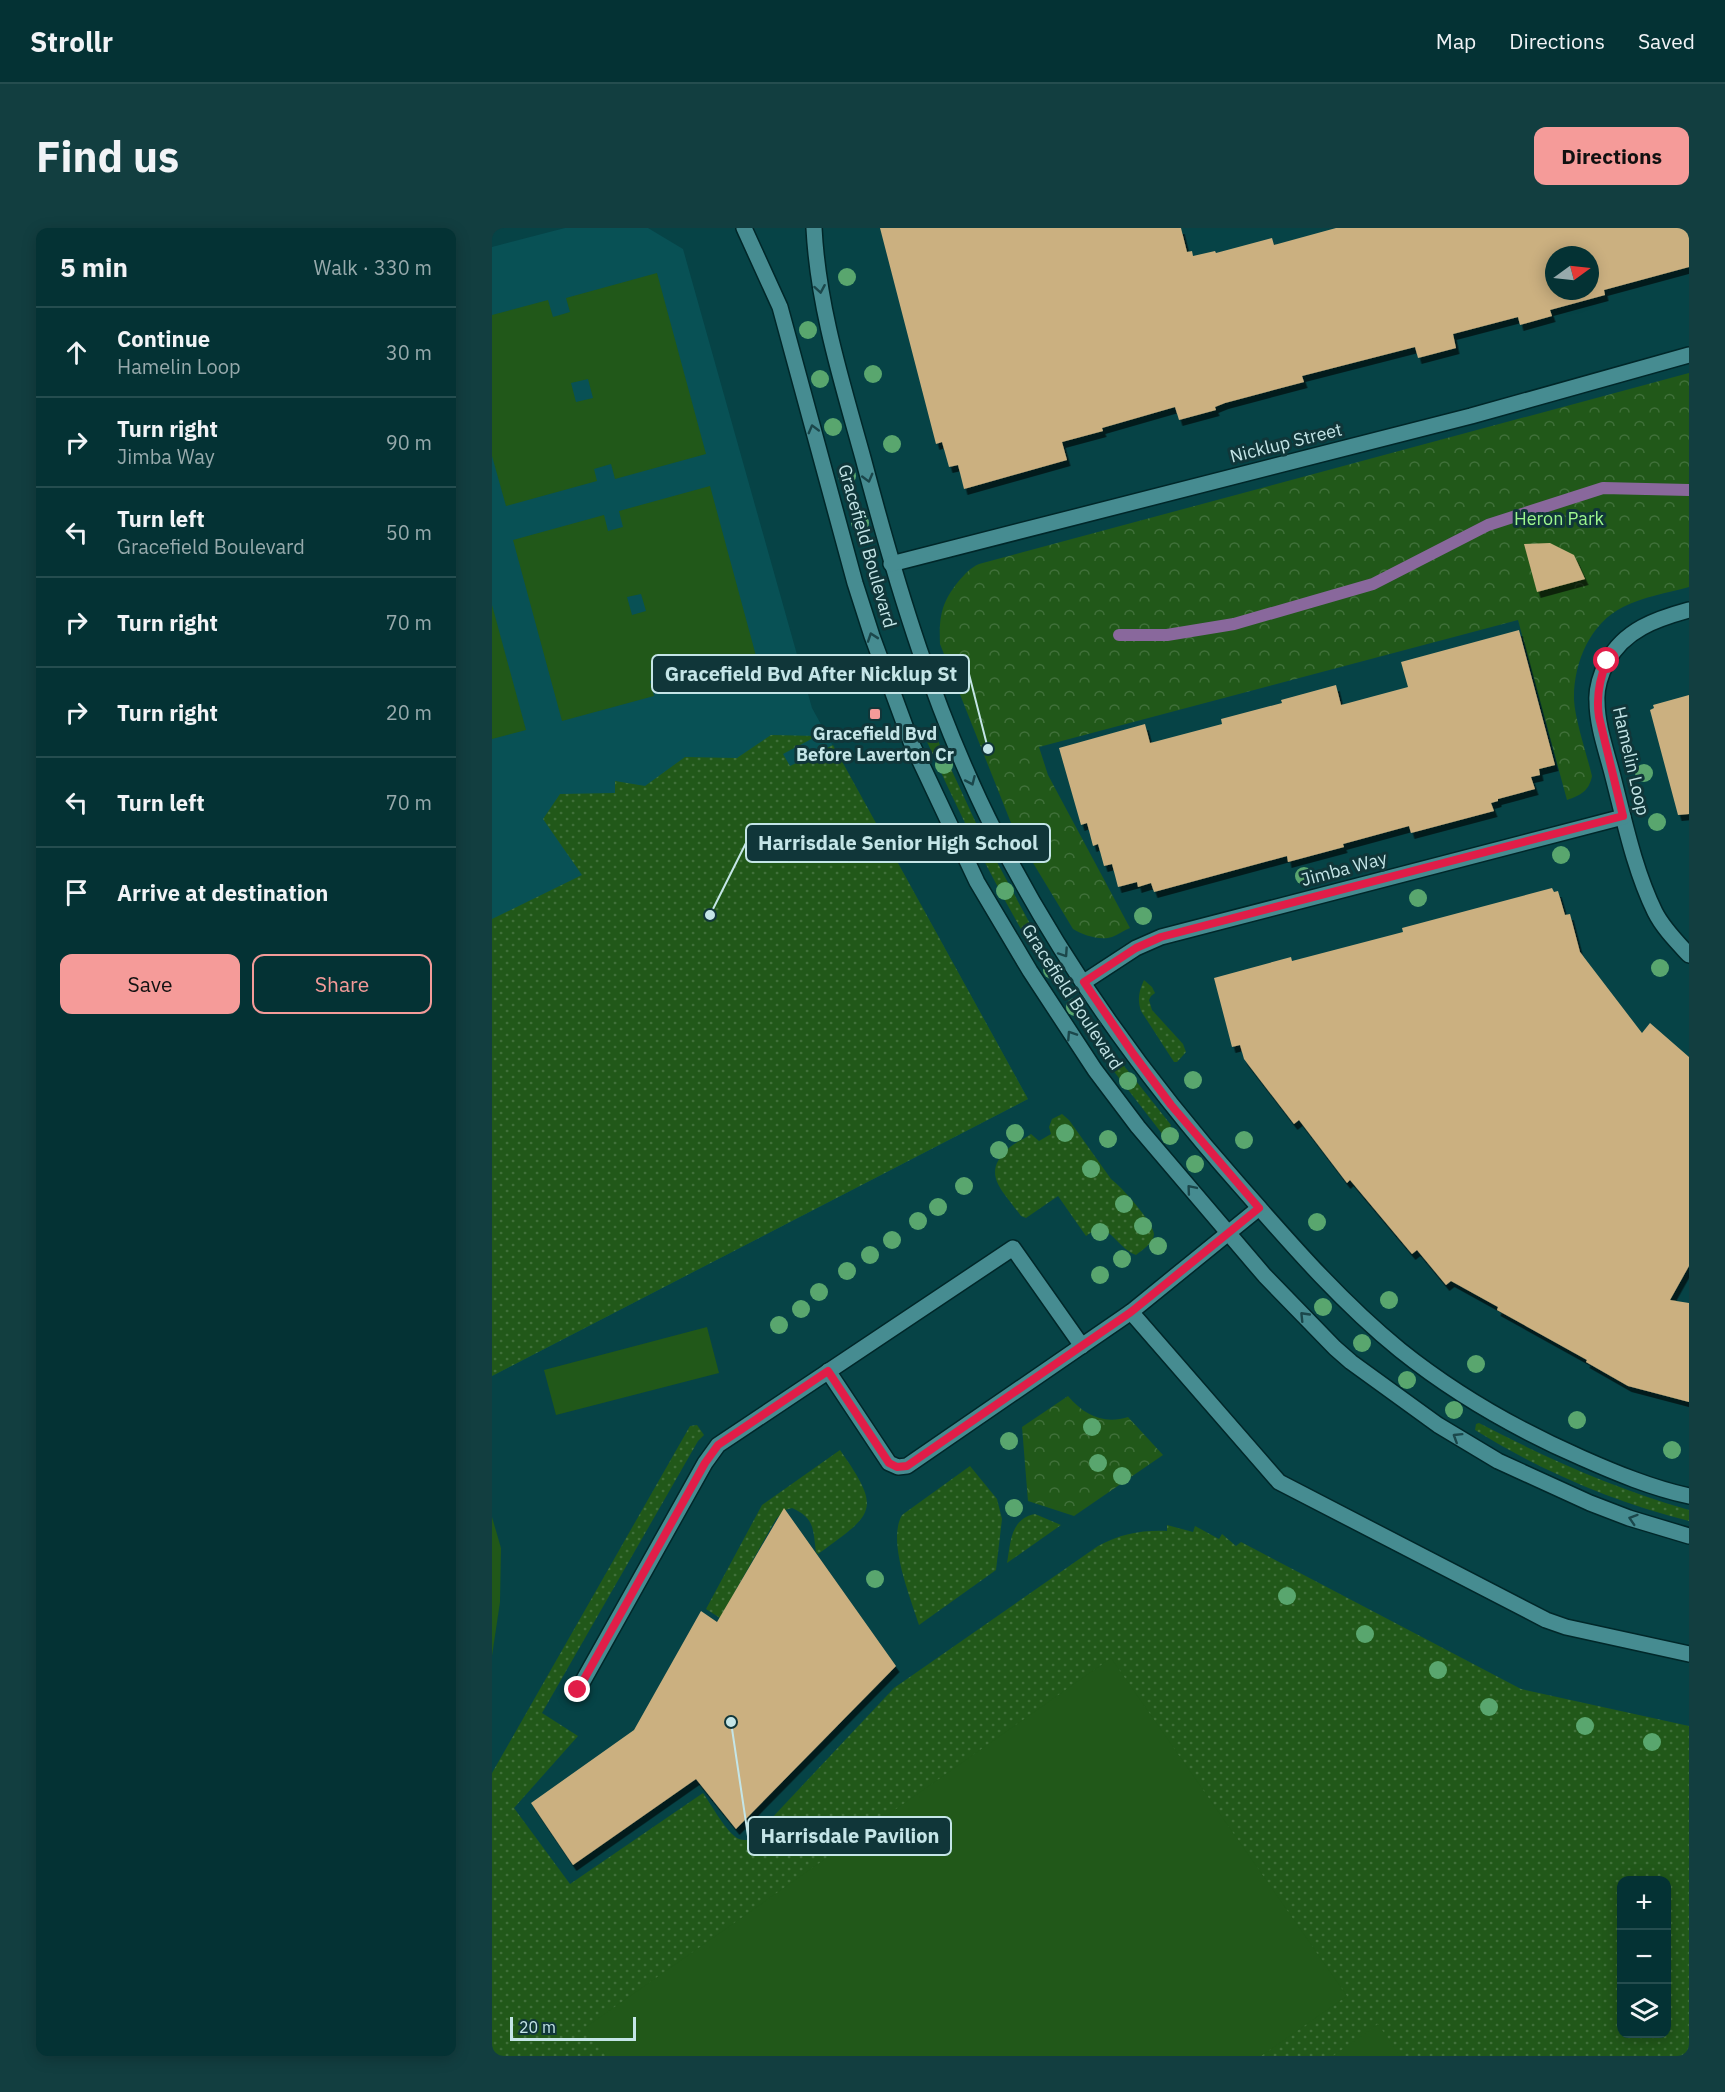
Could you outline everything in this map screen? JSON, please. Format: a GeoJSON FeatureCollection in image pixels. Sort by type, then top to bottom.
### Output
{"type":"FeatureCollection","features":[{"type":"Feature","properties":{"kind":"street","name":"Gracefield Boulevard"},"geometry":{"type":"LineString","coordinates":[[744,228],[780,307],[855,583],[907,732],[933,793],[993,910],[1072,1036],[1125,1110],[1265,1276],[1335,1348],[1385,1387],[1438,1425],[1498,1461],[1590,1503],[1629,1518],[1689,1536]]}},
{"type":"Feature","properties":{"kind":"street","name":"Gracefield Boulevard"},"geometry":{"type":"LineString","coordinates":[[814,228],[817,276],[822,305],[891,564],[926,669],[996,834],[1039,913],[1084,982],[1157,1087],[1214,1157],[1294,1247],[1355,1310],[1419,1365],[1492,1412],[1558,1448],[1641,1482],[1689,1496]]}},
{"type":"Feature","properties":{"kind":"street","name":"Nicklup Street"},"geometry":{"type":"LineString","coordinates":[[891,564],[1471,416],[1689,355]]}},
{"type":"Feature","properties":{"kind":"street","name":"Hamelin Loop"},"geometry":{"type":"LineString","coordinates":[[1689,610],[1657,619],[1641,627],[1617,647],[1602,672],[1597,701],[1623,816],[1638,867],[1656,913],[1667,930],[1689,955]]}},
{"type":"Feature","properties":{"kind":"street","name":"Jimba Way"},"geometry":{"type":"LineString","coordinates":[[1084,982],[1136,948],[1161,937],[1623,816]]}},
{"type":"Feature","properties":{"kind":"street"},"geometry":{"type":"LineString","coordinates":[[828,1371],[889,1463],[897,1467],[907,1466],[1131,1312],[1259,1208]]}},
{"type":"Feature","properties":{"kind":"street"},"geometry":{"type":"LineString","coordinates":[[578,1690],[705,1463],[718,1445],[1013,1248],[1082,1346]]}},
{"type":"Feature","properties":{"kind":"street"},"geometry":{"type":"LineString","coordinates":[[1131,1312],[1279,1482],[1546,1620],[1566,1628],[1689,1654]]}},
{"type":"Feature","properties":{"kind":"shaded area"},"geometry":{"type":"Polygon","coordinates":[[[565,228],[648,228],[683,249],[812,708],[1028,1099],[492,1376],[492,247],[565,228]]]}},
{"type":"Feature","properties":{"kind":"green space"},"geometry":{"type":"Polygon","coordinates":[[[657,273],[706,454],[615,479],[611,464],[594,469],[597,481],[506,506],[492,456],[492,315],[548,300],[553,317],[570,312],[566,298],[657,273]],[[588,379],[571,383],[576,402],[593,398],[588,379]]]}},
{"type":"Feature","properties":{"kind":"green space","name":"Heron Park"},"geometry":{"type":"Polygon","coordinates":[[[1689,373],[1689,587],[1623,607],[1601,623],[1586,646],[1580,659],[1574,686],[1575,708],[1592,776],[1584,792],[1567,800],[1518,620],[1039,747],[1048,775],[1130,928],[1112,937],[1102,938],[1073,929],[1015,833],[940,644],[941,618],[948,597],[958,582],[973,567],[1689,373]]]}},
{"type":"Feature","properties":{"kind":"green space"},"geometry":{"type":"Polygon","coordinates":[[[710,486],[759,667],[668,693],[664,677],[650,681],[654,696],[562,721],[513,540],[604,515],[608,531],[623,527],[619,511],[710,486]],[[641,594],[627,597],[632,615],[646,611],[641,594]]]}},
{"type":"Feature","properties":{"kind":"green space"},"geometry":{"type":"Polygon","coordinates":[[[492,605],[526,730],[492,739],[492,605]]]}},
{"type":"Feature","properties":{"kind":"green space"},"geometry":{"type":"Polygon","coordinates":[[[934,732],[976,823],[1043,948],[1041,954],[1036,955],[963,819],[924,735],[934,732]]]}},
{"type":"Feature","properties":{"kind":"green space"},"geometry":{"type":"Polygon","coordinates":[[[771,735],[817,736],[783,754],[790,766],[833,745],[1028,1099],[492,1376],[492,919],[582,875],[543,819],[560,794],[615,793],[615,781],[645,786],[685,757],[737,758],[771,735]]]}},
{"type":"Feature","properties":{"kind":"green space"},"geometry":{"type":"Polygon","coordinates":[[[1144,980],[1155,993],[1149,1000],[1152,1010],[1183,1044],[1186,1052],[1177,1062],[1174,1062],[1141,1011],[1139,995],[1144,980]]]}},
{"type":"Feature","properties":{"kind":"green space"},"geometry":{"type":"Polygon","coordinates":[[[1103,1052],[1113,1052],[1171,1125],[1168,1134],[1163,1135],[1109,1065],[1103,1052]]]}},
{"type":"Feature","properties":{"kind":"green space"},"geometry":{"type":"Polygon","coordinates":[[[1062,1114],[1069,1120],[1111,1179],[1136,1205],[1152,1228],[1154,1234],[1152,1240],[1136,1255],[1125,1249],[1107,1231],[1095,1225],[1093,1231],[1086,1236],[1058,1196],[1026,1218],[1021,1216],[1001,1190],[995,1174],[1001,1157],[1010,1147],[1031,1134],[1039,1141],[1051,1134],[1049,1127],[1052,1119],[1062,1114]]]}},
{"type":"Feature","properties":{"kind":"green space"},"geometry":{"type":"Polygon","coordinates":[[[707,1327],[719,1373],[556,1415],[544,1370],[707,1327]]]}},
{"type":"Feature","properties":{"kind":"green space"},"geometry":{"type":"Polygon","coordinates":[[[1068,1396],[1074,1403],[1095,1417],[1111,1420],[1128,1417],[1163,1455],[1074,1516],[1028,1501],[1022,1427],[1068,1396]]]}},
{"type":"Feature","properties":{"kind":"green space"},"geometry":{"type":"Polygon","coordinates":[[[1479,1423],[1582,1472],[1689,1510],[1689,1521],[1633,1505],[1552,1472],[1475,1430],[1476,1424],[1479,1423]]]}},
{"type":"Feature","properties":{"kind":"green space"},"geometry":{"type":"Polygon","coordinates":[[[697,1425],[704,1435],[698,1441],[542,1713],[578,1736],[514,1808],[570,1884],[703,1793],[734,1836],[743,1840],[753,1838],[894,1688],[1098,1546],[1131,1534],[1167,1531],[1167,1525],[1193,1532],[1195,1526],[1219,1539],[1222,1534],[1236,1546],[1241,1542],[1521,1689],[1689,1726],[1689,2056],[492,2056],[492,1773],[690,1426],[697,1425]]]}},
{"type":"Feature","properties":{"kind":"green space"},"geometry":{"type":"Polygon","coordinates":[[[840,1450],[867,1498],[866,1509],[861,1519],[818,1554],[812,1525],[809,1521],[792,1508],[785,1510],[776,1519],[720,1618],[706,1609],[762,1505],[840,1450]]]}},
{"type":"Feature","properties":{"kind":"green space"},"geometry":{"type":"Polygon","coordinates":[[[970,1466],[997,1499],[1002,1519],[996,1570],[919,1625],[898,1554],[898,1526],[902,1515],[970,1466]]]}},
{"type":"Feature","properties":{"kind":"green space"},"geometry":{"type":"Polygon","coordinates":[[[1035,1514],[1061,1525],[1007,1563],[1016,1526],[1035,1514]]]}},
{"type":"Feature","properties":{"kind":"green space"},"geometry":{"type":"Polygon","coordinates":[[[492,1517],[501,1548],[500,1602],[492,1656],[492,1517]]]}},
{"type":"Feature","properties":{"kind":"green space"},"geometry":{"type":"Polygon","coordinates":[[[1111,1658],[1347,1996],[1261,2056],[606,2056],[586,2027],[1111,1658]]]}},
{"type":"Feature","properties":{"kind":"green space"},"geometry":{"type":"Polygon","coordinates":[[[1378,2024],[1400,2056],[1333,2056],[1378,2024]]]}},
{"type":"Feature","properties":{"kind":"building"},"geometry":{"type":"Polygon","coordinates":[[[880,228],[1181,228],[1187,252],[1192,251],[1193,256],[1215,251],[1216,253],[1272,238],[1274,245],[1336,228],[1689,228],[1689,267],[1604,290],[1605,295],[1599,297],[1599,246],[1545,246],[1545,300],[1587,300],[1550,310],[1552,316],[1520,325],[1518,317],[1453,334],[1456,348],[1418,358],[1415,347],[1302,376],[1304,382],[1225,403],[1215,407],[1216,410],[1179,420],[1175,407],[1102,428],[1103,431],[1062,442],[1067,460],[964,489],[958,465],[949,467],[942,442],[936,444],[880,228]]]}},
{"type":"Feature","properties":{"kind":"building"},"geometry":{"type":"Polygon","coordinates":[[[1550,543],[1574,555],[1585,579],[1537,592],[1524,544],[1550,543]]]}},
{"type":"Feature","properties":{"kind":"building"},"geometry":{"type":"Polygon","coordinates":[[[1519,630],[1555,765],[1539,769],[1540,775],[1531,777],[1535,789],[1491,803],[1494,811],[1411,833],[1409,826],[1288,862],[1287,856],[1154,892],[1151,883],[1138,887],[1137,882],[1118,887],[1112,864],[1104,866],[1098,844],[1093,846],[1087,823],[1081,825],[1059,748],[1145,724],[1150,743],[1222,724],[1221,719],[1282,703],[1281,700],[1336,685],[1341,705],[1408,687],[1401,662],[1519,630]]]}},
{"type":"Feature","properties":{"kind":"building"},"geometry":{"type":"Polygon","coordinates":[[[1689,695],[1689,814],[1678,815],[1650,710],[1654,708],[1653,705],[1689,695]]]}},
{"type":"Feature","properties":{"kind":"building"},"geometry":{"type":"Polygon","coordinates":[[[1552,888],[1554,892],[1558,891],[1565,915],[1570,914],[1580,952],[1642,1033],[1650,1023],[1689,1057],[1689,1266],[1670,1300],[1689,1303],[1689,1402],[1628,1386],[1586,1362],[1587,1360],[1497,1310],[1498,1307],[1451,1281],[1446,1285],[1417,1250],[1412,1254],[1350,1180],[1347,1183],[1299,1120],[1294,1124],[1244,1059],[1240,1045],[1232,1047],[1214,978],[1291,957],[1292,961],[1403,932],[1402,928],[1552,888]]]}},
{"type":"Feature","properties":{"kind":"building"},"geometry":{"type":"Polygon","coordinates":[[[784,1508],[896,1666],[736,1829],[696,1779],[573,1865],[531,1803],[634,1730],[701,1611],[717,1622],[784,1508]]]}},
{"type":"Feature","properties":{"kind":"waterway"},"geometry":{"type":"LineString","coordinates":[[1119,635],[1167,635],[1234,624],[1373,584],[1488,525],[1603,488],[1689,490]]}},
{"type":"Feature","properties":{"kind":"place","name":"Gracefield Bvd Before Laverton Cr"},"geometry":{"type":"Point","coordinates":[875,714]}},
{"type":"Feature","properties":{"kind":"place","name":"Gracefield Bvd After Nicklup St"},"geometry":{"type":"Point","coordinates":[988,749]}},
{"type":"Feature","properties":{"kind":"place","name":"Harrisdale Senior High School"},"geometry":{"type":"Point","coordinates":[710,915]}},
{"type":"Feature","properties":{"kind":"place","name":"Harrisdale Pavilion"},"geometry":{"type":"Point","coordinates":[731,1722]}},
{"type":"Feature","properties":{"kind":"route"},"geometry":{"type":"LineString","coordinates":[[578,1690],[705,1463],[718,1445],[828,1371],[889,1463],[897,1467],[907,1466],[1131,1312],[1259,1208],[1150,1078],[1084,982],[1136,948],[1161,937],[1623,816],[1597,701],[1602,672],[1607,661]]}}]}
